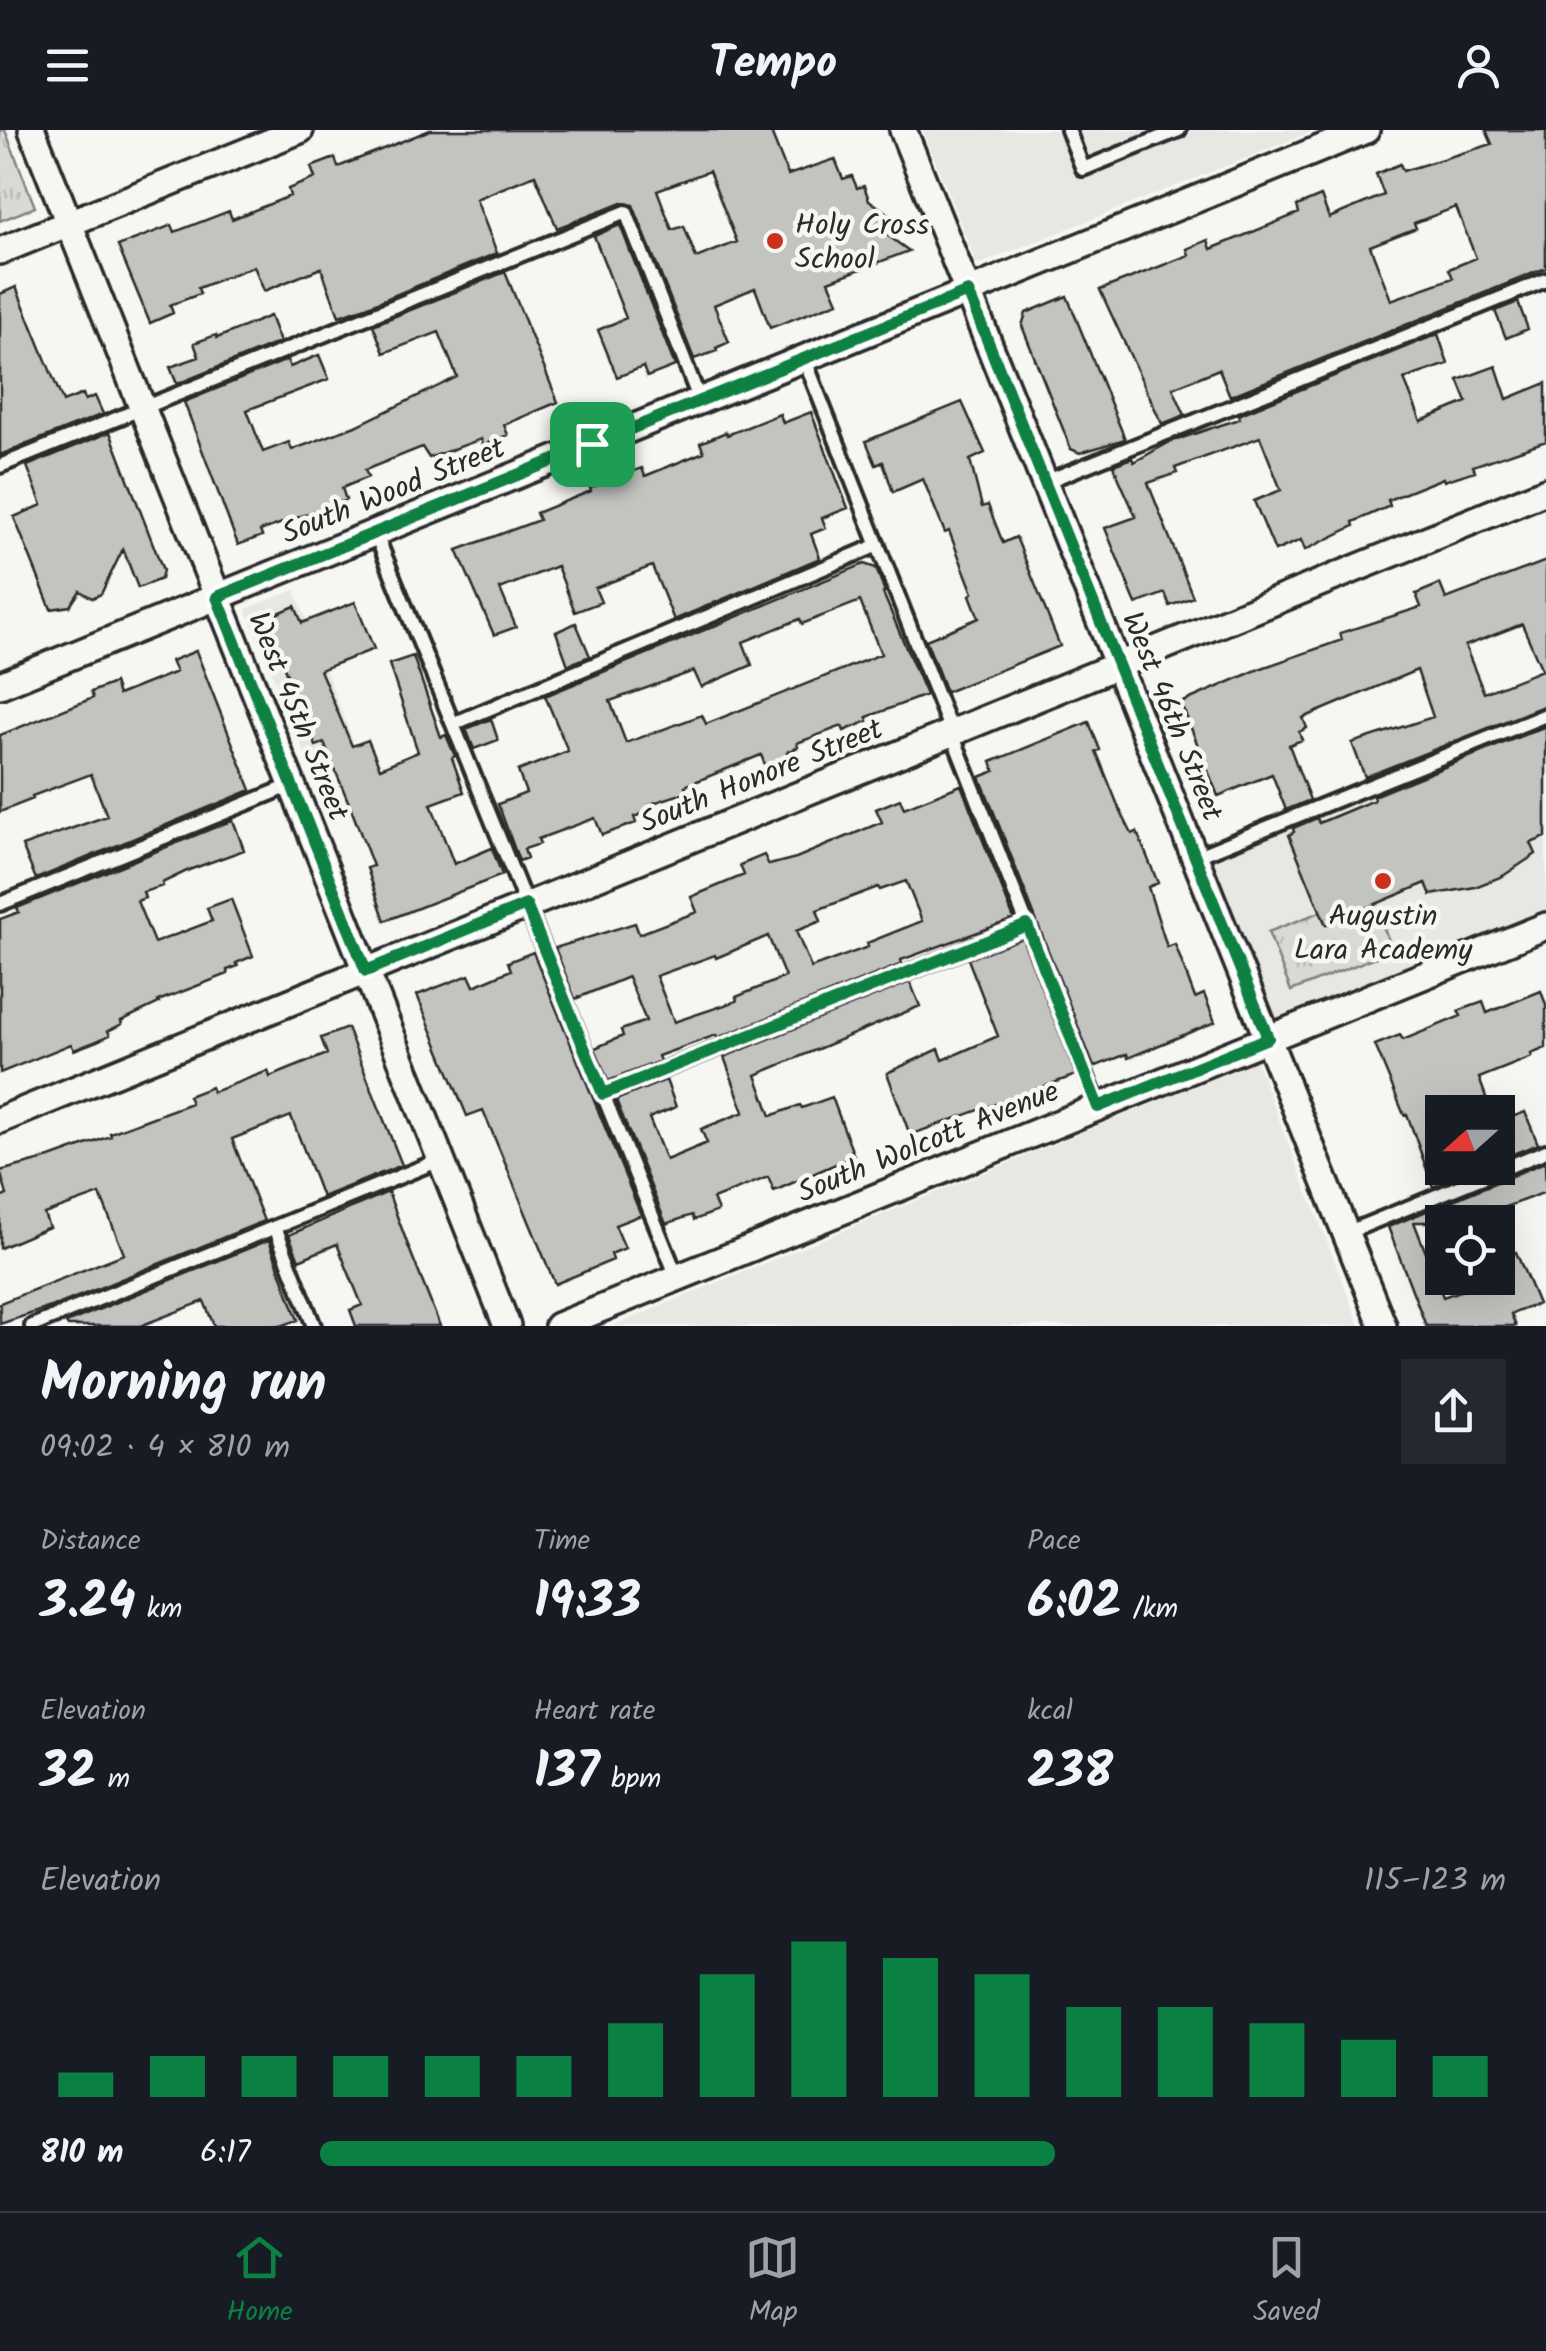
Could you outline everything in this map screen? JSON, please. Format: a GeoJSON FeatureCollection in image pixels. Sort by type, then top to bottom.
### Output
{"type":"FeatureCollection","features":[{"type":"Feature","properties":{"kind":"street","name":"West 45th Street"},"geometry":{"type":"LineString","coordinates":[[32,130],[507,1326]]}},
{"type":"Feature","properties":{"kind":"street"},"geometry":{"type":"LineString","coordinates":[[0,252],[300,130]]}},
{"type":"Feature","properties":{"kind":"street","name":"West 46th Street"},"geometry":{"type":"LineString","coordinates":[[904,130],[1384,1326]]}},
{"type":"Feature","properties":{"kind":"street","name":"South Wood Street"},"geometry":{"type":"LineString","coordinates":[[0,685],[1354,132]]}},
{"type":"Feature","properties":{"kind":"street","name":"South Honore Street"},"geometry":{"type":"LineString","coordinates":[[0,1120],[1546,490]]}},
{"type":"Feature","properties":{"kind":"street","name":"South Wolcott Avenue"},"geometry":{"type":"LineString","coordinates":[[558,1326],[1546,926]]}},
{"type":"Feature","properties":{"kind":"lane"},"geometry":{"type":"LineString","coordinates":[[1068,130],[1084,169],[1179,130]]}},
{"type":"Feature","properties":{"kind":"lane"},"geometry":{"type":"LineString","coordinates":[[0,466],[626,212],[700,401]]}},
{"type":"Feature","properties":{"kind":"lane"},"geometry":{"type":"LineString","coordinates":[[1044,482],[1546,280]]}},
{"type":"Feature","properties":{"kind":"lane"},"geometry":{"type":"LineString","coordinates":[[804,358],[1098,1107]]}},
{"type":"Feature","properties":{"kind":"lane"},"geometry":{"type":"LineString","coordinates":[[375,532],[678,1278]]}},
{"type":"Feature","properties":{"kind":"lane"},"geometry":{"type":"LineString","coordinates":[[453,724],[878,545]]}},
{"type":"Feature","properties":{"kind":"lane"},"geometry":{"type":"LineString","coordinates":[[1195,857],[1546,715]]}},
{"type":"Feature","properties":{"kind":"lane"},"geometry":{"type":"LineString","coordinates":[[0,904],[292,785]]}},
{"type":"Feature","properties":{"kind":"lane"},"geometry":{"type":"LineString","coordinates":[[603,1094],[1027,925]]}},
{"type":"Feature","properties":{"kind":"lane"},"geometry":{"type":"LineString","coordinates":[[1346,1233],[1546,1152]]}},
{"type":"Feature","properties":{"kind":"lane"},"geometry":{"type":"LineString","coordinates":[[32,1326],[440,1160]]}},
{"type":"Feature","properties":{"kind":"lane"},"geometry":{"type":"LineString","coordinates":[[275,1227],[314,1326]]}},
{"type":"Feature","properties":{"kind":"shaded area"},"geometry":{"type":"Polygon","coordinates":[[[923,130],[1316,130],[977,265],[923,130]]]}},
{"type":"Feature","properties":{"kind":"shaded area"},"geometry":{"type":"Polygon","coordinates":[[[295,590],[353,741],[307,759],[246,609],[295,590]]]}},
{"type":"Feature","properties":{"kind":"shaded area","name":"Augustin Lara Academy"},"geometry":{"type":"Polygon","coordinates":[[[1546,715],[1546,911],[1275,1019],[1209,852],[1546,715]]]}},
{"type":"Feature","properties":{"kind":"shaded area"},"geometry":{"type":"Polygon","coordinates":[[[1256,1061],[1360,1326],[612,1326],[1256,1061]]]}},
{"type":"Feature","properties":{"kind":"green space"},"geometry":{"type":"Polygon","coordinates":[[[0,130],[5,130],[35,207],[0,221],[0,130]]]}},
{"type":"Feature","properties":{"kind":"green space"},"geometry":{"type":"Polygon","coordinates":[[[1374,905],[1393,950],[1291,991],[1268,932],[1320,912],[1326,925],[1374,905]]]}},
{"type":"Feature","properties":{"kind":"building"},"geometry":{"type":"Polygon","coordinates":[[[430,130],[770,130],[788,175],[835,159],[843,179],[852,176],[857,188],[864,186],[869,200],[889,214],[887,235],[909,251],[829,281],[838,302],[770,328],[755,288],[714,305],[729,342],[694,359],[633,205],[622,203],[557,228],[535,175],[476,199],[497,253],[366,307],[339,316],[321,268],[264,291],[254,266],[198,288],[200,294],[170,305],[173,313],[150,323],[118,246],[172,225],[175,232],[229,211],[232,219],[290,196],[288,189],[315,178],[311,167],[335,158],[338,167],[430,130]],[[709,171],[657,190],[672,230],[684,226],[696,258],[737,242],[709,171]]]}},
{"type":"Feature","properties":{"kind":"building"},"geometry":{"type":"Polygon","coordinates":[[[1486,130],[1546,130],[1546,268],[1230,396],[1219,369],[1173,388],[1185,415],[1162,424],[1100,290],[1189,255],[1187,249],[1208,240],[1211,249],[1299,213],[1297,206],[1321,196],[1329,218],[1384,195],[1376,174],[1400,164],[1403,171],[1492,144],[1486,130]],[[1456,207],[1370,246],[1391,300],[1453,278],[1449,269],[1476,258],[1456,207]]]}},
{"type":"Feature","properties":{"kind":"building"},"geometry":{"type":"Polygon","coordinates":[[[620,225],[675,366],[647,377],[643,367],[617,377],[598,330],[626,318],[594,236],[620,225]]]}},
{"type":"Feature","properties":{"kind":"building"},"geometry":{"type":"Polygon","coordinates":[[[505,272],[558,402],[504,425],[508,435],[483,445],[481,439],[429,458],[422,447],[365,470],[368,477],[342,488],[346,500],[260,531],[262,536],[238,545],[184,402],[287,360],[290,367],[319,355],[329,379],[247,410],[263,452],[289,442],[292,450],[358,425],[457,377],[439,332],[384,353],[373,325],[505,272]]]}},
{"type":"Feature","properties":{"kind":"building"},"geometry":{"type":"Polygon","coordinates":[[[16,287],[63,402],[83,394],[85,400],[95,396],[103,414],[0,455],[0,294],[16,287]]]}},
{"type":"Feature","properties":{"kind":"building"},"geometry":{"type":"Polygon","coordinates":[[[1067,296],[1125,439],[1080,453],[1071,449],[1022,326],[1026,313],[1067,296]]]}},
{"type":"Feature","properties":{"kind":"building"},"geometry":{"type":"Polygon","coordinates":[[[1518,302],[1528,329],[1506,338],[1495,311],[1518,302]]]}},
{"type":"Feature","properties":{"kind":"building"},"geometry":{"type":"Polygon","coordinates":[[[270,316],[280,342],[177,384],[170,367],[199,357],[194,343],[270,316]]]}},
{"type":"Feature","properties":{"kind":"building"},"geometry":{"type":"Polygon","coordinates":[[[1438,334],[1448,364],[1404,379],[1421,421],[1467,402],[1458,380],[1496,366],[1507,399],[1546,383],[1546,441],[1473,466],[1475,471],[1444,481],[1443,478],[1388,500],[1390,506],[1305,550],[1301,540],[1275,551],[1254,501],[1281,490],[1260,437],[1175,468],[1177,473],[1148,483],[1193,597],[1170,606],[1165,593],[1136,604],[1105,528],[1136,517],[1113,465],[1132,458],[1134,462],[1170,442],[1239,419],[1238,415],[1438,334]]]}},
{"type":"Feature","properties":{"kind":"building"},"geometry":{"type":"Polygon","coordinates":[[[962,402],[985,453],[970,460],[982,507],[988,505],[1003,543],[1016,537],[1060,646],[946,692],[926,640],[979,618],[970,595],[973,593],[923,479],[893,492],[883,462],[876,465],[866,441],[962,402]]]}},
{"type":"Feature","properties":{"kind":"building"},"geometry":{"type":"Polygon","coordinates":[[[811,412],[848,508],[822,518],[826,528],[811,534],[820,558],[674,620],[652,566],[595,588],[601,602],[575,612],[557,566],[500,589],[516,627],[494,635],[457,550],[539,520],[536,513],[614,478],[642,468],[645,476],[704,452],[700,443],[726,432],[727,435],[780,414],[783,423],[811,412]]]}},
{"type":"Feature","properties":{"kind":"building"},"geometry":{"type":"Polygon","coordinates":[[[110,432],[163,570],[161,579],[138,588],[123,549],[101,594],[92,598],[80,591],[70,606],[51,609],[14,517],[42,505],[27,466],[110,432]]]}},
{"type":"Feature","properties":{"kind":"building"},"geometry":{"type":"Polygon","coordinates":[[[1546,561],[1546,705],[1365,777],[1352,743],[1433,717],[1417,670],[1303,718],[1307,728],[1299,732],[1302,740],[1289,745],[1310,800],[1286,810],[1272,774],[1218,796],[1181,703],[1259,669],[1342,640],[1340,633],[1421,607],[1416,594],[1440,584],[1446,599],[1546,561]],[[1522,624],[1465,646],[1484,693],[1542,670],[1522,624]]]}},
{"type":"Feature","properties":{"kind":"building"},"geometry":{"type":"Polygon","coordinates":[[[864,564],[876,568],[926,695],[867,717],[868,721],[844,731],[842,726],[797,743],[798,747],[787,752],[790,761],[767,770],[761,755],[685,786],[687,792],[650,804],[652,810],[634,817],[636,823],[602,835],[595,818],[538,839],[540,844],[524,849],[527,858],[519,861],[498,804],[526,793],[518,771],[568,751],[545,696],[864,564]],[[860,601],[743,642],[752,665],[701,687],[694,671],[610,701],[626,743],[702,715],[706,724],[881,654],[860,601]]]}},
{"type":"Feature","properties":{"kind":"building"},"geometry":{"type":"Polygon","coordinates":[[[355,602],[374,649],[320,670],[352,746],[368,740],[380,768],[418,752],[389,664],[413,656],[441,737],[446,735],[455,756],[452,758],[464,792],[431,804],[454,864],[492,848],[502,875],[385,921],[367,868],[373,866],[350,806],[324,743],[316,746],[267,618],[295,606],[302,623],[355,602]]]}},
{"type":"Feature","properties":{"kind":"building"},"geometry":{"type":"Polygon","coordinates":[[[576,623],[590,656],[568,665],[556,632],[576,623]]]}},
{"type":"Feature","properties":{"kind":"building"},"geometry":{"type":"Polygon","coordinates":[[[196,651],[251,790],[36,879],[22,846],[107,816],[91,774],[0,812],[0,735],[93,698],[91,692],[114,683],[118,695],[176,672],[171,661],[196,651]]]}},
{"type":"Feature","properties":{"kind":"building"},"geometry":{"type":"Polygon","coordinates":[[[491,719],[498,740],[474,749],[466,729],[491,719]]]}},
{"type":"Feature","properties":{"kind":"building"},"geometry":{"type":"Polygon","coordinates":[[[1089,722],[1119,808],[1132,834],[1137,832],[1158,883],[1148,887],[1167,947],[1175,944],[1195,998],[1204,994],[1215,1022],[1128,1058],[1127,1054],[1094,1067],[980,777],[995,771],[991,762],[1089,722]]]}},
{"type":"Feature","properties":{"kind":"building"},"geometry":{"type":"Polygon","coordinates":[[[1546,726],[1546,837],[1531,843],[1536,854],[1503,876],[1475,887],[1431,895],[1426,883],[1326,925],[1289,835],[1293,828],[1317,818],[1319,823],[1374,800],[1373,796],[1546,726]]]}},
{"type":"Feature","properties":{"kind":"building"},"geometry":{"type":"Polygon","coordinates":[[[961,785],[1014,919],[901,960],[902,964],[717,1038],[716,1035],[658,1056],[660,1061],[608,1081],[595,1048],[623,1036],[621,1030],[646,1021],[628,977],[575,999],[555,948],[635,923],[639,934],[697,912],[691,897],[744,875],[740,865],[764,855],[769,865],[796,858],[882,822],[876,809],[900,799],[904,808],[961,785]],[[906,881],[817,910],[821,921],[796,931],[811,968],[922,921],[906,881]],[[768,936],[716,958],[715,955],[656,976],[674,1022],[737,1001],[736,997],[785,977],[768,936]]]}},
{"type":"Feature","properties":{"kind":"building"},"geometry":{"type":"Polygon","coordinates":[[[233,820],[244,850],[189,870],[162,883],[163,886],[143,892],[145,898],[137,901],[154,943],[212,921],[207,908],[231,899],[253,956],[236,963],[238,966],[227,970],[228,974],[158,1001],[121,1021],[108,1031],[110,1035],[74,1050],[71,1044],[0,1073],[0,919],[19,912],[17,908],[233,820]]]}},
{"type":"Feature","properties":{"kind":"building"},"geometry":{"type":"Polygon","coordinates":[[[1022,938],[1076,1075],[910,1135],[887,1073],[939,1049],[943,1060],[998,1036],[968,959],[1022,938]]]}},
{"type":"Feature","properties":{"kind":"building"},"geometry":{"type":"Polygon","coordinates":[[[533,952],[641,1215],[615,1225],[625,1248],[611,1254],[613,1260],[555,1284],[483,1110],[467,1116],[417,995],[469,975],[474,986],[511,970],[508,962],[533,952]]]}},
{"type":"Feature","properties":{"kind":"building"},"geometry":{"type":"Polygon","coordinates":[[[910,982],[920,1006],[756,1075],[771,1116],[832,1097],[854,1156],[774,1191],[768,1177],[713,1199],[718,1211],[666,1224],[616,1100],[666,1080],[676,1107],[649,1118],[666,1160],[707,1143],[701,1129],[744,1112],[724,1057],[910,982]]]}},
{"type":"Feature","properties":{"kind":"building"},"geometry":{"type":"Polygon","coordinates":[[[1541,991],[1546,1005],[1546,1048],[1479,1078],[1485,1095],[1425,1095],[1425,1165],[1375,1045],[1400,1035],[1403,1040],[1461,1016],[1458,1011],[1483,1002],[1487,1013],[1541,991]]]}},
{"type":"Feature","properties":{"kind":"building"},"geometry":{"type":"Polygon","coordinates":[[[347,1028],[402,1165],[322,1197],[291,1116],[232,1139],[264,1221],[60,1304],[0,1324],[0,1303],[124,1254],[100,1194],[44,1214],[49,1227],[0,1248],[0,1198],[7,1195],[0,1171],[111,1136],[110,1133],[191,1103],[188,1096],[211,1087],[213,1092],[268,1071],[270,1077],[327,1054],[321,1038],[347,1028]]]}},
{"type":"Feature","properties":{"kind":"building"},"geometry":{"type":"Polygon","coordinates":[[[1525,1112],[1538,1144],[1515,1153],[1515,1116],[1525,1112]]]}},
{"type":"Feature","properties":{"kind":"building"},"geometry":{"type":"Polygon","coordinates":[[[1545,1162],[1546,1192],[1510,1205],[1441,1205],[1489,1185],[1515,1185],[1515,1174],[1545,1162]]]}},
{"type":"Feature","properties":{"kind":"building"},"geometry":{"type":"Polygon","coordinates":[[[388,1192],[440,1326],[356,1326],[350,1310],[362,1305],[337,1244],[299,1260],[289,1235],[388,1192]]]}},
{"type":"Feature","properties":{"kind":"building"},"geometry":{"type":"Polygon","coordinates":[[[1425,1212],[1425,1222],[1414,1222],[1425,1250],[1425,1295],[1515,1295],[1516,1252],[1538,1304],[1511,1314],[1516,1326],[1426,1326],[1388,1227],[1425,1212]]]}},
{"type":"Feature","properties":{"kind":"building"},"geometry":{"type":"Polygon","coordinates":[[[269,1240],[298,1320],[281,1326],[214,1326],[204,1301],[140,1326],[66,1323],[269,1240]]]}},
{"type":"Feature","properties":{"kind":"place","name":"Holy Cross School"},"geometry":{"type":"Point","coordinates":[775,241]}},
{"type":"Feature","properties":{"kind":"place","name":"Augustin Lara Academy"},"geometry":{"type":"Point","coordinates":[1383,881]}},
{"type":"Feature","properties":{"kind":"route"},"geometry":{"type":"LineString","coordinates":[[968,292],[1268,1038],[1098,1107],[1027,925],[603,1094],[526,905],[366,971],[217,597],[592,444],[968,292]]}}]}
